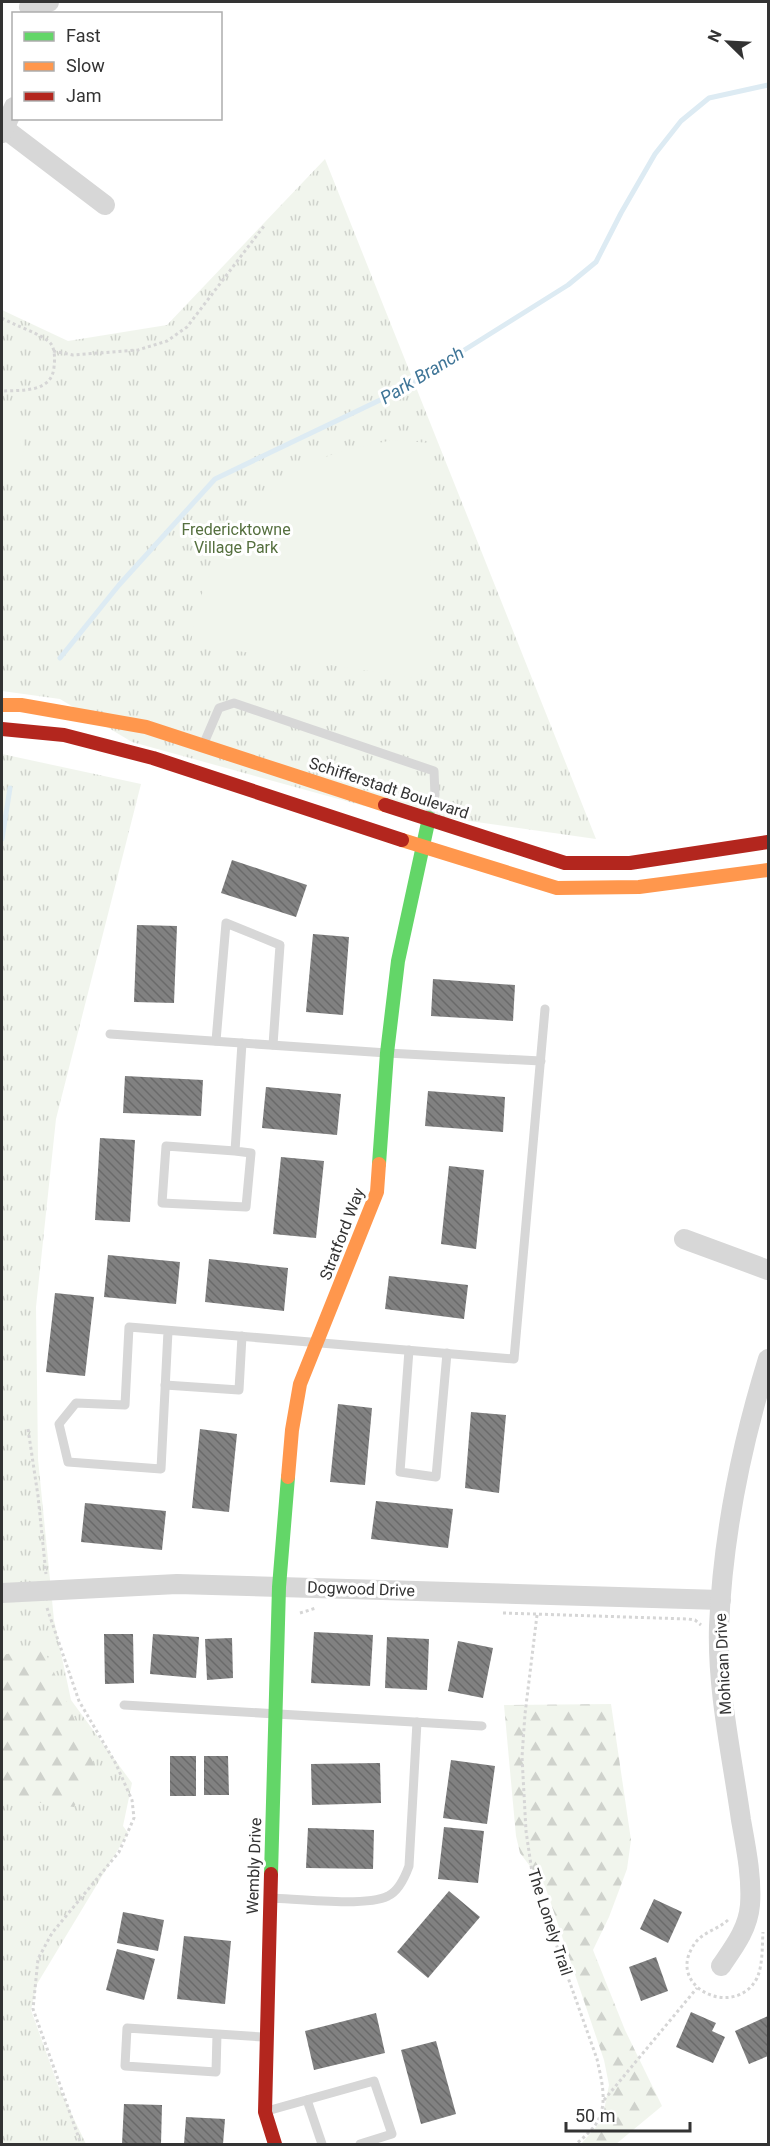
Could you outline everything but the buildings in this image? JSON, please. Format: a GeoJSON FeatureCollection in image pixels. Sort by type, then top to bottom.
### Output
{"type":"FeatureCollection","features":[{"type":"Feature","properties":{"kind":"main road","name":"Schifferstadt Boulevard"},"geometry":{"type":"LineString","coordinates":[[2,705],[21,705],[146,727],[429,818],[525,852],[565,863],[630,863],[768,842]]}},
{"type":"Feature","properties":{"kind":"main road"},"geometry":{"type":"LineString","coordinates":[[2,729],[64,735],[153,758],[557,888],[639,887],[768,870]]}},
{"type":"Feature","properties":{"kind":"main road","name":"Stratford Way"},"geometry":{"type":"LineString","coordinates":[[279,1587],[292,1430],[300,1384],[377,1192],[387,1053],[398,961],[429,818]]}},
{"type":"Feature","properties":{"kind":"main road","name":"Wembly Drive"},"geometry":{"type":"LineString","coordinates":[[275,2145],[265,2112],[279,1587]]}},
{"type":"Feature","properties":{"kind":"street"},"geometry":{"type":"LineString","coordinates":[[28,7],[49,2]]}},
{"type":"Feature","properties":{"kind":"street"},"geometry":{"type":"LineString","coordinates":[[12,111],[3,131],[105,206]]}},
{"type":"Feature","properties":{"kind":"street"},"geometry":{"type":"LineString","coordinates":[[684,1239],[768,1270]]}},
{"type":"Feature","properties":{"kind":"street","name":"Mohican Drive"},"geometry":{"type":"LineString","coordinates":[[721,1966],[740,1939],[750,1906],[749,1872],[724,1703],[719,1638],[721,1600],[729,1515],[738,1465],[768,1359]]}},
{"type":"Feature","properties":{"kind":"street","name":"Dogwood Drive"},"geometry":{"type":"LineString","coordinates":[[2,1593],[177,1584],[721,1600]]}},
{"type":"Feature","properties":{"kind":"lane"},"geometry":{"type":"LineString","coordinates":[[203,746],[219,708],[234,703],[434,771],[435,795],[429,818]]}},
{"type":"Feature","properties":{"kind":"lane"},"geometry":{"type":"LineString","coordinates":[[216,1041],[226,923],[280,945],[273,1045]]}},
{"type":"Feature","properties":{"kind":"lane"},"geometry":{"type":"LineString","coordinates":[[168,1330],[161,1469],[68,1462],[59,1424],[76,1403],[125,1405],[129,1327],[168,1330],[317,1342],[514,1359],[545,1009]]}},
{"type":"Feature","properties":{"kind":"lane"},"geometry":{"type":"LineString","coordinates":[[110,1034],[542,1061]]}},
{"type":"Feature","properties":{"kind":"lane"},"geometry":{"type":"LineString","coordinates":[[235,1151],[242,1043]]}},
{"type":"Feature","properties":{"kind":"lane"},"geometry":{"type":"LineString","coordinates":[[166,1146],[235,1151],[250,1153],[246,1208],[162,1203],[166,1146]]}},
{"type":"Feature","properties":{"kind":"lane"},"geometry":{"type":"LineString","coordinates":[[165,1385],[239,1390],[242,1336]]}},
{"type":"Feature","properties":{"kind":"lane"},"geometry":{"type":"LineString","coordinates":[[409,1350],[400,1472],[436,1477],[447,1353]]}},
{"type":"Feature","properties":{"kind":"lane"},"geometry":{"type":"LineString","coordinates":[[124,1705],[482,1726]]}},
{"type":"Feature","properties":{"kind":"lane"},"geometry":{"type":"LineString","coordinates":[[269,1898],[372,1902],[390,1896],[403,1881],[409,1866],[417,1722]]}},
{"type":"Feature","properties":{"kind":"lane"},"geometry":{"type":"LineString","coordinates":[[217,2034],[216,2072],[125,2066],[127,2028],[266,2037]]}},
{"type":"Feature","properties":{"kind":"lane"},"geometry":{"type":"LineString","coordinates":[[265,2112],[374,2081],[392,2134],[360,2145]]}},
{"type":"Feature","properties":{"kind":"lane"},"geometry":{"type":"LineString","coordinates":[[307,2100],[322,2145]]}},
{"type":"Feature","properties":{"kind":"path"},"geometry":{"type":"LineString","coordinates":[[53,351],[73,355],[138,350],[167,341],[187,327],[264,226]]}},
{"type":"Feature","properties":{"kind":"path"},"geometry":{"type":"LineString","coordinates":[[2,318],[14,326],[42,336],[52,345],[55,360],[54,375],[37,389],[2,391]]}},
{"type":"Feature","properties":{"kind":"path"},"geometry":{"type":"LineString","coordinates":[[28,1429],[46,1564],[47,1610],[80,1701],[116,1764],[132,1800],[134,1818],[120,1852],[52,1933],[38,1959],[33,2009],[81,2145]]}},
{"type":"Feature","properties":{"kind":"path"},"geometry":{"type":"LineString","coordinates":[[297,1617],[301,1612],[318,1607]]}},
{"type":"Feature","properties":{"kind":"path"},"geometry":{"type":"LineString","coordinates":[[498,1613],[688,1619],[695,1620],[704,1631]]}},
{"type":"Feature","properties":{"kind":"path","name":"The Lonely Trail"},"geometry":{"type":"LineString","coordinates":[[537,1615],[522,1757],[525,1831],[533,1879],[597,2059],[603,2102]]}},
{"type":"Feature","properties":{"kind":"path"},"geometry":{"type":"LineString","coordinates":[[730,1915],[723,1924],[706,1932],[690,1951],[687,1967],[692,1982],[697,1988],[718,1998],[745,1991],[752,1985],[760,1968],[764,1923]]}},
{"type":"Feature","properties":{"kind":"path"},"geometry":{"type":"LineString","coordinates":[[576,2145],[597,2122],[603,2102],[697,1988]]}},
{"type":"Feature","properties":{"kind":"green space","name":"Fredericktowne Village Park"},"geometry":{"type":"Polygon","coordinates":[[[325,159],[596,839],[364,806],[132,742],[60,699],[2,691],[2,310],[68,341],[167,325],[325,159]]]}},
{"type":"Feature","properties":{"kind":"green space"},"geometry":{"type":"Polygon","coordinates":[[[8,416],[21,433],[23,450],[17,467],[2,482],[2,417],[8,416]]]}},
{"type":"Feature","properties":{"kind":"green space"},"geometry":{"type":"Polygon","coordinates":[[[393,440],[430,443],[431,665],[415,678],[191,644],[199,604],[212,571],[234,532],[263,498],[280,483],[318,460],[393,440]]]}},
{"type":"Feature","properties":{"kind":"green space"},"geometry":{"type":"Polygon","coordinates":[[[2,754],[141,784],[56,1119],[36,1307],[38,1459],[54,1620],[71,1700],[132,1783],[123,1826],[128,1833],[37,1984],[31,2010],[59,2088],[86,2144],[2,2144],[2,754]]]}},
{"type":"Feature","properties":{"kind":"green space"},"geometry":{"type":"Polygon","coordinates":[[[43,1647],[96,1769],[74,1807],[2,1798],[2,1655],[43,1647]]]}},
{"type":"Feature","properties":{"kind":"green space"},"geometry":{"type":"Polygon","coordinates":[[[611,1704],[631,1840],[627,1869],[609,1917],[593,1950],[625,2030],[662,2106],[616,2144],[581,2144],[602,2120],[609,2085],[604,2060],[545,1886],[520,1853],[516,1836],[504,1705],[611,1704]]]}},
{"type":"Feature","properties":{"kind":"waterway","name":"Park Branch"},"geometry":{"type":"LineString","coordinates":[[60,658],[119,585],[215,479],[399,391],[568,285],[596,262],[655,154],[681,121],[709,98],[768,85]]}},
{"type":"Feature","properties":{"kind":"waterway","name":"Park Branch"},"geometry":{"type":"LineString","coordinates":[[2,839],[10,788]]}},
{"type":"Feature","properties":{"kind":"traffic: fast"},"geometry":{"type":"LineString","coordinates":[[379,1164],[387,1053],[398,961],[429,818]]}},
{"type":"Feature","properties":{"kind":"traffic: fast"},"geometry":{"type":"LineString","coordinates":[[271,1874],[279,1587],[288,1477]]}},
{"type":"Feature","properties":{"kind":"traffic: slow"},"geometry":{"type":"LineString","coordinates":[[2,705],[21,705],[146,727],[385,805]]}},
{"type":"Feature","properties":{"kind":"traffic: slow"},"geometry":{"type":"LineString","coordinates":[[402,840],[557,888],[639,887],[768,870]]}},
{"type":"Feature","properties":{"kind":"traffic: slow"},"geometry":{"type":"LineString","coordinates":[[288,1477],[292,1430],[300,1384],[377,1192],[379,1164]]}},
{"type":"Feature","properties":{"kind":"traffic: jam"},"geometry":{"type":"LineString","coordinates":[[2,729],[64,735],[153,758],[402,840]]}},
{"type":"Feature","properties":{"kind":"traffic: jam"},"geometry":{"type":"LineString","coordinates":[[385,805],[565,863],[630,863],[768,842]]}},
{"type":"Feature","properties":{"kind":"traffic: jam"},"geometry":{"type":"LineString","coordinates":[[271,1874],[265,2112],[275,2144]]}}]}
